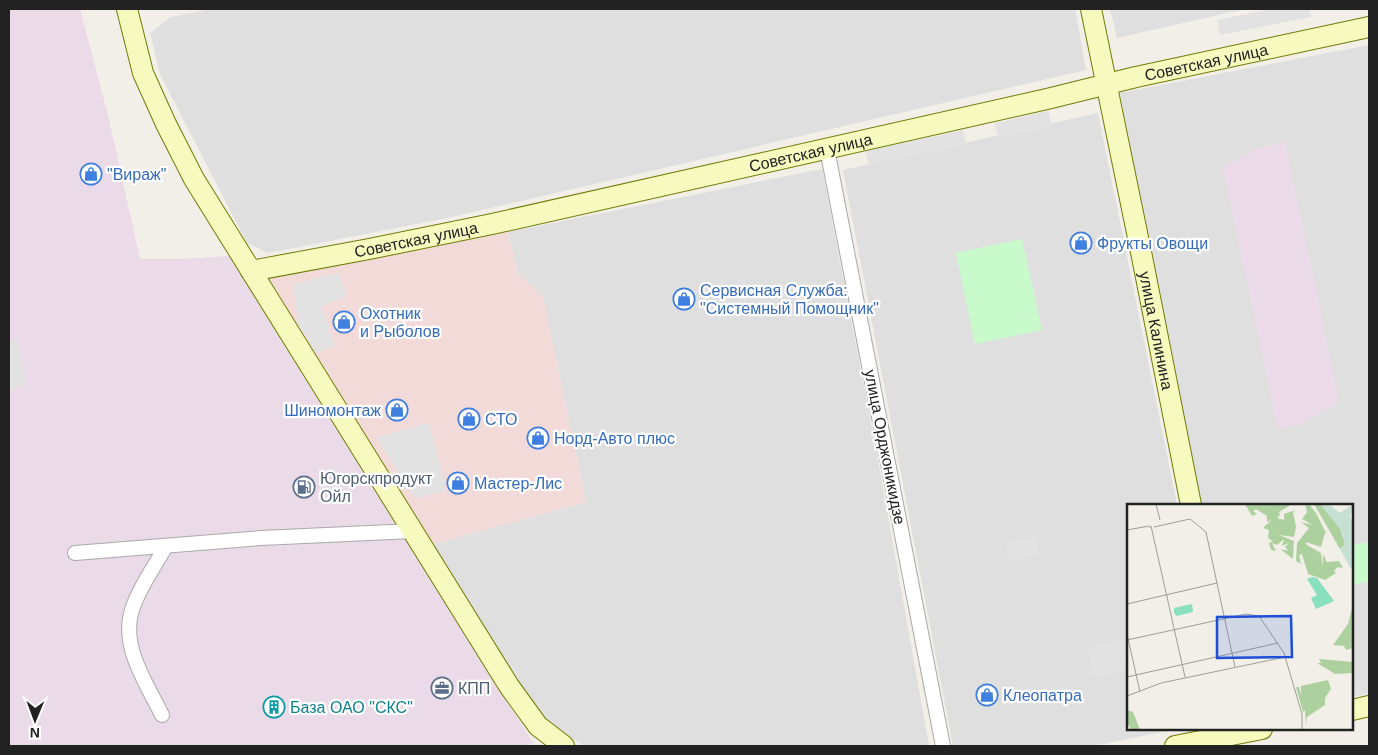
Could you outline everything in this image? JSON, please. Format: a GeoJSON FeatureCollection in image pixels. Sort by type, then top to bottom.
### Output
{"type":"FeatureCollection","features":[{"type":"Feature","properties":{"kind":"street"},"geometry":{"type":"LineString","coordinates":[[127,9],[137,54],[151,93],[194,179],[509,686],[551,746]]}},
{"type":"Feature","properties":{"kind":"street","name":"улица Калинина"},"geometry":{"type":"LineString","coordinates":[[1091,9],[1191,504]]}},
{"type":"Feature","properties":{"kind":"street","name":"Советская улица"},"geometry":{"type":"LineString","coordinates":[[251,271],[456,231],[1047,99],[1106,84],[1369,27]]}},
{"type":"Feature","properties":{"kind":"street","name":"улица Орджоникидзе"},"geometry":{"type":"LineString","coordinates":[[827,148],[944,746]]}},
{"type":"Feature","properties":{"kind":"street"},"geometry":{"type":"LineString","coordinates":[[75,553],[261,538],[414,531]]}},
{"type":"Feature","properties":{"kind":"street"},"geometry":{"type":"LineString","coordinates":[[162,715],[132,652],[128,631],[133,607],[166,546]]}},
{"type":"Feature","properties":{"kind":"street"},"geometry":{"type":"LineString","coordinates":[[1353,710],[1369,706]]}},
{"type":"Feature","properties":{"kind":"street"},"geometry":{"type":"LineString","coordinates":[[538,726],[564,746]]}},
{"type":"Feature","properties":{"kind":"street"},"geometry":{"type":"LineString","coordinates":[[1175,746],[1236,736],[1258,730]]}},
{"type":"Feature","properties":{"kind":"shaded area"},"geometry":{"type":"Polygon","coordinates":[[[9,9],[80,9],[108,115],[140,259],[229,256],[535,746],[9,746],[9,9]]]}},
{"type":"Feature","properties":{"kind":"shaded area"},"geometry":{"type":"Polygon","coordinates":[[[212,9],[1075,9],[1086,70],[452,217],[268,253],[247,243],[160,74],[150,33],[171,17],[212,9]]]}},
{"type":"Feature","properties":{"kind":"shaded area"},"geometry":{"type":"Polygon","coordinates":[[[1110,9],[1245,9],[1117,38],[1110,9]]]}},
{"type":"Feature","properties":{"kind":"shaded area"},"geometry":{"type":"Polygon","coordinates":[[[1272,9],[1309,9],[1311,17],[1220,35],[1217,20],[1272,9]]]}},
{"type":"Feature","properties":{"kind":"shaded area"},"geometry":{"type":"Polygon","coordinates":[[[1369,45],[1369,679],[1353,683],[1353,504],[1200,504],[1120,93],[1369,45]]]}},
{"type":"Feature","properties":{"kind":"shaded area"},"geometry":{"type":"Polygon","coordinates":[[[1049,111],[1052,127],[998,138],[995,123],[1049,111]]]}},
{"type":"Feature","properties":{"kind":"shaded area"},"geometry":{"type":"Polygon","coordinates":[[[1098,113],[1177,504],[1127,504],[1127,730],[1171,730],[1094,746],[953,746],[843,170],[1098,113]]]}},
{"type":"Feature","properties":{"kind":"shaded area"},"geometry":{"type":"Polygon","coordinates":[[[963,130],[966,145],[869,165],[866,151],[963,130]]]}},
{"type":"Feature","properties":{"kind":"shaded area"},"geometry":{"type":"Polygon","coordinates":[[[1285,142],[1339,401],[1303,424],[1278,429],[1223,168],[1256,148],[1285,142]]]}},
{"type":"Feature","properties":{"kind":"shaded area"},"geometry":{"type":"Polygon","coordinates":[[[822,169],[877,454],[929,746],[585,746],[548,724],[498,652],[433,544],[586,502],[543,298],[518,274],[508,232],[822,169]]]}},
{"type":"Feature","properties":{"kind":"shaded area"},"geometry":{"type":"Polygon","coordinates":[[[508,232],[518,274],[543,297],[586,502],[433,544],[263,278],[508,232]]]}},
{"type":"Feature","properties":{"kind":"shaded area"},"geometry":{"type":"Polygon","coordinates":[[[338,273],[347,296],[321,307],[335,346],[316,353],[298,323],[293,284],[338,273]]]}},
{"type":"Feature","properties":{"kind":"shaded area"},"geometry":{"type":"Polygon","coordinates":[[[16,338],[27,383],[9,392],[9,342],[16,338]]]}},
{"type":"Feature","properties":{"kind":"shaded area"},"geometry":{"type":"Polygon","coordinates":[[[429,423],[446,491],[415,498],[376,437],[429,423]]]}},
{"type":"Feature","properties":{"kind":"shaded area"},"geometry":{"type":"Polygon","coordinates":[[[1036,537],[1039,555],[1010,561],[1006,543],[1036,537]]]}},
{"type":"Feature","properties":{"kind":"shaded area"},"geometry":{"type":"Polygon","coordinates":[[[1121,639],[1127,670],[1094,677],[1088,647],[1121,639]]]}},
{"type":"Feature","properties":{"kind":"shaded area"},"geometry":{"type":"Polygon","coordinates":[[[1369,679],[1369,694],[1353,697],[1353,683],[1369,679]]]}},
{"type":"Feature","properties":{"kind":"green space"},"geometry":{"type":"Polygon","coordinates":[[[1022,239],[1042,330],[975,344],[956,253],[1022,239]]]}},
{"type":"Feature","properties":{"kind":"green space"},"geometry":{"type":"Polygon","coordinates":[[[1369,542],[1369,581],[1353,585],[1353,545],[1369,542]]]}},
{"type":"Feature","properties":{"kind":"place","name":"\"Вираж\""},"geometry":{"type":"Point","coordinates":[91,174]}},
{"type":"Feature","properties":{"kind":"place","name":"Фрукты Овощи"},"geometry":{"type":"Point","coordinates":[1081,243]}},
{"type":"Feature","properties":{"kind":"place","name":"Сервисная Служба: \"Системный Помощник\""},"geometry":{"type":"Point","coordinates":[684,299]}},
{"type":"Feature","properties":{"kind":"place","name":"Охотник и Рыболов"},"geometry":{"type":"Point","coordinates":[344,322]}},
{"type":"Feature","properties":{"kind":"place","name":"Шиномонтаж"},"geometry":{"type":"Point","coordinates":[397,410]}},
{"type":"Feature","properties":{"kind":"place","name":"СТО"},"geometry":{"type":"Point","coordinates":[469,419]}},
{"type":"Feature","properties":{"kind":"place","name":"Норд-Авто плюс"},"geometry":{"type":"Point","coordinates":[538,438]}},
{"type":"Feature","properties":{"kind":"place","name":"Мастер-Лис"},"geometry":{"type":"Point","coordinates":[458,483]}},
{"type":"Feature","properties":{"kind":"place","name":"Югорскпродукт Ойл"},"geometry":{"type":"Point","coordinates":[304,487]}},
{"type":"Feature","properties":{"kind":"place","name":"КПП"},"geometry":{"type":"Point","coordinates":[442,688]}},
{"type":"Feature","properties":{"kind":"place","name":"Клеопатра"},"geometry":{"type":"Point","coordinates":[987,695]}},
{"type":"Feature","properties":{"kind":"place","name":"База ОАО \"СКС\""},"geometry":{"type":"Point","coordinates":[274,707]}}]}
